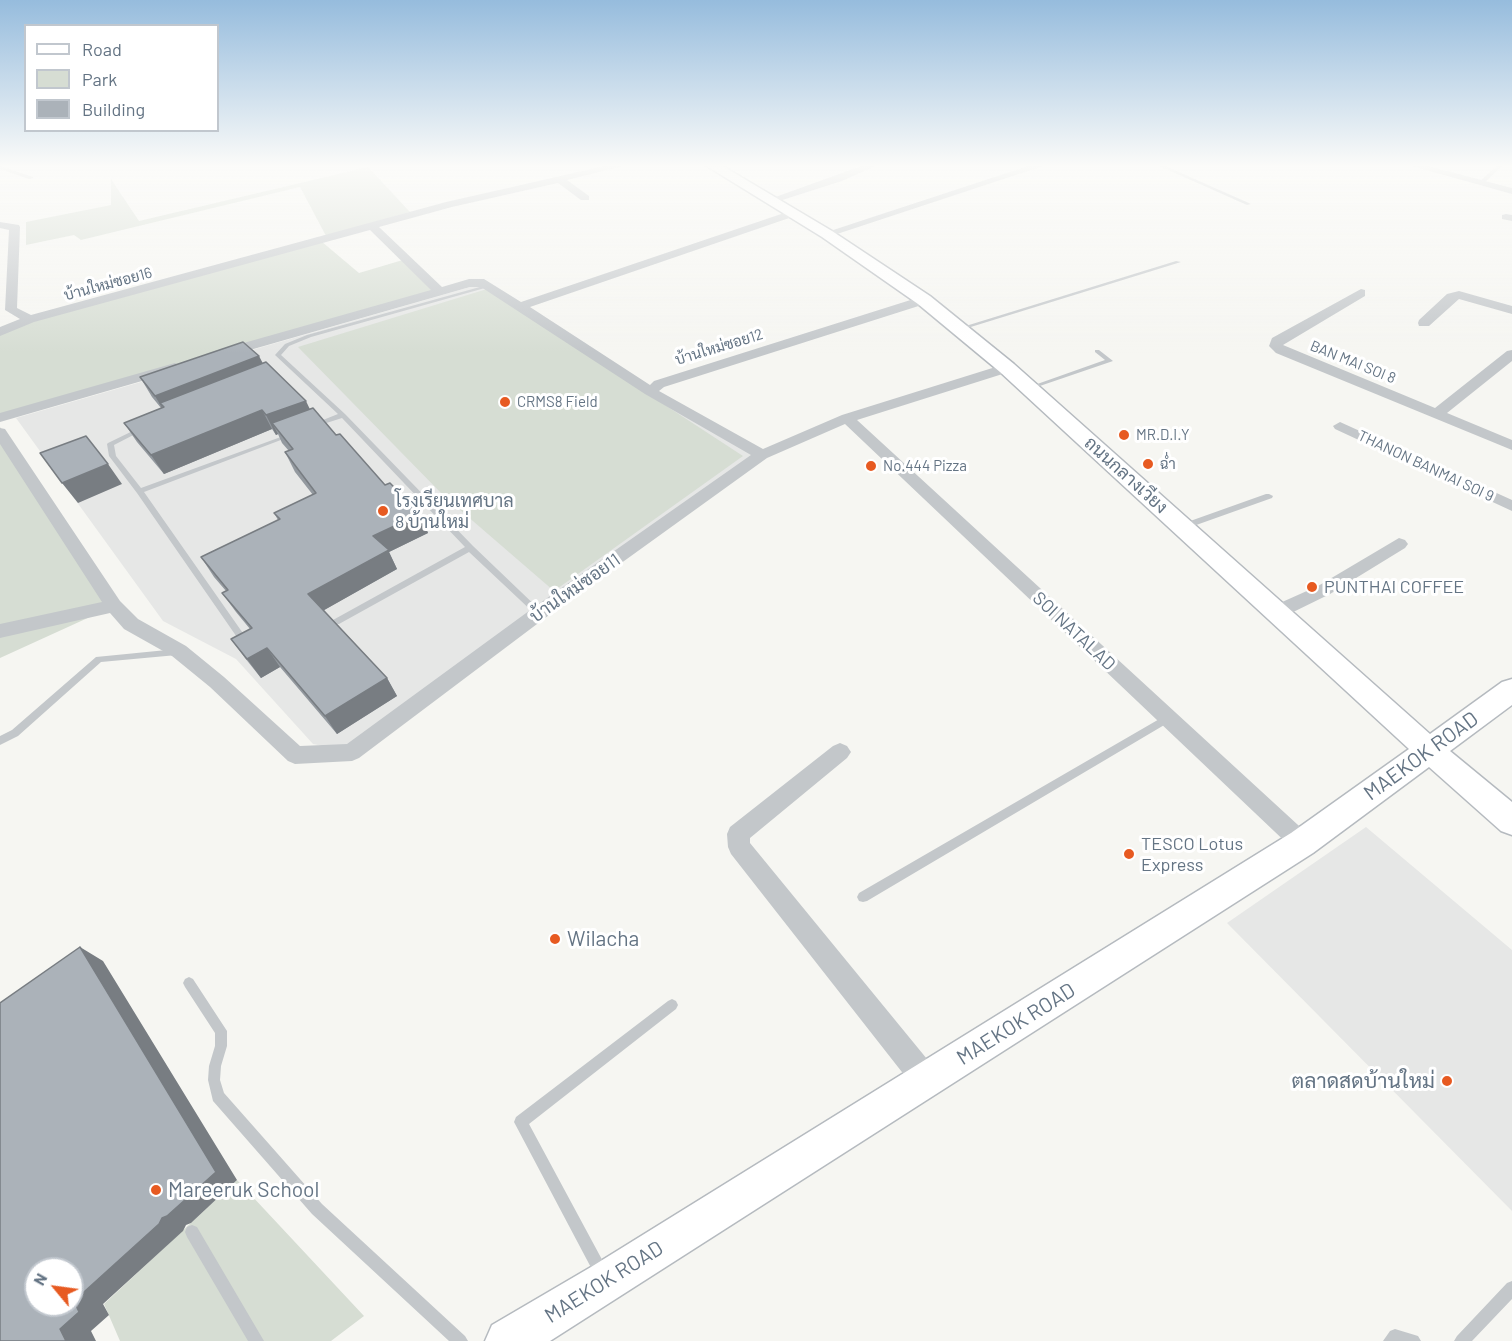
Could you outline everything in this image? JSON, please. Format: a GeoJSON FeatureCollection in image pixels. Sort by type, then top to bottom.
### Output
{"type":"FeatureCollection","features":[{"type":"Feature","properties":{"kind":"main road","name":"ถนนกลางเวียง"},"geometry":{"type":"LineString","coordinates":[[817,228],[924,300],[1007,368],[1428,749],[1512,821]]}},
{"type":"Feature","properties":{"kind":"main road","name":"MAEKOK ROAD"},"geometry":{"type":"LineString","coordinates":[[508,1341],[606,1282],[1302,843],[1512,690]]}},
{"type":"Feature","properties":{"kind":"street"},"geometry":{"type":"LineString","coordinates":[[15,228],[11,310],[30,319]]}},
{"type":"Feature","properties":{"kind":"street","name":"บ้านใหม่ซอย16"},"geometry":{"type":"LineString","coordinates":[[0,332],[30,319],[371,228]]}},
{"type":"Feature","properties":{"kind":"street"},"geometry":{"type":"LineString","coordinates":[[374,228],[439,291]]}},
{"type":"Feature","properties":{"kind":"street"},"geometry":{"type":"LineString","coordinates":[[521,306],[751,228]]}},
{"type":"Feature","properties":{"kind":"street"},"geometry":{"type":"LineString","coordinates":[[827,234],[847,228]]}},
{"type":"Feature","properties":{"kind":"street"},"geometry":{"type":"LineString","coordinates":[[215,355],[439,291],[469,283],[484,283],[650,391],[762,455]]}},
{"type":"Feature","properties":{"kind":"street","name":"BAN MAI SOI 8"},"geometry":{"type":"LineString","coordinates":[[1361,293],[1277,341],[1276,346],[1512,445]]}},
{"type":"Feature","properties":{"kind":"street"},"geometry":{"type":"LineString","coordinates":[[1424,323],[1451,297],[1458,295],[1512,310]]}},
{"type":"Feature","properties":{"kind":"street","name":"บ้านใหม่ซอย12"},"geometry":{"type":"LineString","coordinates":[[650,391],[658,384],[924,300]]}},
{"type":"Feature","properties":{"kind":"street"},"geometry":{"type":"LineString","coordinates":[[1437,414],[1512,354]]}},
{"type":"Feature","properties":{"kind":"street"},"geometry":{"type":"LineString","coordinates":[[0,418],[193,362]]}},
{"type":"Feature","properties":{"kind":"street","name":"บ้านใหม่ซอย11"},"geometry":{"type":"LineString","coordinates":[[0,432],[114,606],[131,624],[179,651],[217,682],[295,755],[352,752],[539,613],[762,455],[847,418],[1007,368]]}},
{"type":"Feature","properties":{"kind":"street","name":"SOI NATALAD"},"geometry":{"type":"LineString","coordinates":[[847,418],[1302,843]]}},
{"type":"Feature","properties":{"kind":"street","name":"THANON BANMAI SOI 9"},"geometry":{"type":"LineString","coordinates":[[1340,426],[1512,506]]}},
{"type":"Feature","properties":{"kind":"street"},"geometry":{"type":"LineString","coordinates":[[1277,612],[1324,590],[1399,544]]}},
{"type":"Feature","properties":{"kind":"street"},"geometry":{"type":"LineString","coordinates":[[0,631],[114,606]]}},
{"type":"Feature","properties":{"kind":"street"},"geometry":{"type":"LineString","coordinates":[[840,752],[738,834],[739,847],[926,1080]]}},
{"type":"Feature","properties":{"kind":"lane"},"geometry":{"type":"LineString","coordinates":[[959,328],[1178,262]]}},
{"type":"Feature","properties":{"kind":"lane"},"geometry":{"type":"LineString","coordinates":[[489,285],[309,336],[287,345],[278,356],[343,415],[470,548],[539,613]]}},
{"type":"Feature","properties":{"kind":"lane"},"geometry":{"type":"LineString","coordinates":[[1029,388],[1110,361],[1096,351]]}},
{"type":"Feature","properties":{"kind":"lane"},"geometry":{"type":"LineString","coordinates":[[282,374],[293,370]]}},
{"type":"Feature","properties":{"kind":"lane"},"geometry":{"type":"LineString","coordinates":[[309,427],[343,415]]}},
{"type":"Feature","properties":{"kind":"lane"},"geometry":{"type":"LineString","coordinates":[[155,423],[110,444],[113,456],[140,491],[244,641]]}},
{"type":"Feature","properties":{"kind":"lane"},"geometry":{"type":"LineString","coordinates":[[140,491],[298,432]]}},
{"type":"Feature","properties":{"kind":"lane"},"geometry":{"type":"LineString","coordinates":[[1182,527],[1269,495]]}},
{"type":"Feature","properties":{"kind":"lane"},"geometry":{"type":"LineString","coordinates":[[336,622],[470,548]]}},
{"type":"Feature","properties":{"kind":"lane"},"geometry":{"type":"LineString","coordinates":[[0,741],[15,733],[99,660],[179,651]]}},
{"type":"Feature","properties":{"kind":"lane"},"geometry":{"type":"LineString","coordinates":[[863,897],[1168,718]]}},
{"type":"Feature","properties":{"kind":"lane"},"geometry":{"type":"LineString","coordinates":[[189,983],[220,1031],[221,1046],[215,1065],[214,1080],[218,1096],[317,1209],[460,1341]]}},
{"type":"Feature","properties":{"kind":"lane"},"geometry":{"type":"LineString","coordinates":[[606,1282],[521,1122],[672,1005]]}},
{"type":"Feature","properties":{"kind":"lane"},"geometry":{"type":"LineString","coordinates":[[192,1232],[256,1341]]}},
{"type":"Feature","properties":{"kind":"lane"},"geometry":{"type":"LineString","coordinates":[[1462,1341],[1512,1288]]}},
{"type":"Feature","properties":{"kind":"lane"},"geometry":{"type":"LineString","coordinates":[[1391,1341],[1395,1336],[1413,1341]]}},
{"type":"Feature","properties":{"kind":"shaded area","name":"โรงเรียนเทศบาล 8 บ้านใหม่"},"geometry":{"type":"Polygon","coordinates":[[[484,283],[650,391],[762,455],[352,752],[313,744],[236,659],[163,621],[16,418],[484,283]]]}},
{"type":"Feature","properties":{"kind":"shaded area","name":"ตลาดสดบ้านใหม่"},"geometry":{"type":"Polygon","coordinates":[[[1366,827],[1512,950],[1512,1211],[1227,923],[1366,827]]]}},
{"type":"Feature","properties":{"kind":"green space"},"geometry":{"type":"Polygon","coordinates":[[[26,228],[132,228],[81,240],[74,235],[26,245],[26,228]]]}},
{"type":"Feature","properties":{"kind":"green space"},"geometry":{"type":"Polygon","coordinates":[[[322,228],[355,228],[326,236],[322,228]]]}},
{"type":"Feature","properties":{"kind":"green space"},"geometry":{"type":"Polygon","coordinates":[[[321,241],[359,273],[406,259],[439,291],[0,418],[0,332],[30,319],[321,241]]]}},
{"type":"Feature","properties":{"kind":"green space","name":"CRMS8 Field"},"geometry":{"type":"Polygon","coordinates":[[[487,289],[743,456],[554,591],[444,496],[298,347],[487,289]]]}},
{"type":"Feature","properties":{"kind":"green space"},"geometry":{"type":"Polygon","coordinates":[[[0,427],[114,606],[0,658],[0,427]]]}},
{"type":"Feature","properties":{"kind":"green space"},"geometry":{"type":"Polygon","coordinates":[[[237,1180],[364,1316],[331,1341],[120,1341],[104,1304],[237,1180]]]}},
{"type":"Feature","properties":{"kind":"building"},"geometry":{"type":"Polygon","coordinates":[[[243,342],[259,356],[155,396],[140,377],[243,342]]]}},
{"type":"Feature","properties":{"kind":"building"},"geometry":{"type":"Polygon","coordinates":[[[266,362],[306,401],[266,415],[262,410],[151,455],[124,423],[164,407],[160,403],[266,362]]]}},
{"type":"Feature","properties":{"kind":"building"},"geometry":{"type":"Polygon","coordinates":[[[313,408],[336,435],[340,434],[385,485],[390,483],[420,514],[373,536],[389,550],[308,594],[387,678],[325,716],[267,648],[247,659],[231,639],[252,628],[222,593],[228,590],[201,557],[280,519],[274,513],[316,493],[285,452],[293,449],[272,423],[313,408]]]}},
{"type":"Feature","properties":{"kind":"building"},"geometry":{"type":"Polygon","coordinates":[[[86,436],[108,464],[62,483],[40,453],[86,436]]]}},
{"type":"Feature","properties":{"kind":"building"},"geometry":{"type":"Polygon","coordinates":[[[80,947],[216,1172],[162,1218],[159,1224],[84,1292],[84,1257],[24,1257],[24,1317],[73,1317],[60,1329],[66,1341],[0,1341],[0,1003],[80,947]]]}},
{"type":"Feature","properties":{"kind":"place","name":"CRMS8 Field"},"geometry":{"type":"Point","coordinates":[505,402]}},
{"type":"Feature","properties":{"kind":"place","name":"MR.D.I.Y"},"geometry":{"type":"Point","coordinates":[1124,435]}},
{"type":"Feature","properties":{"kind":"place","name":"ฉ่ำ"},"geometry":{"type":"Point","coordinates":[1148,464]}},
{"type":"Feature","properties":{"kind":"place","name":"No.444 Pizza"},"geometry":{"type":"Point","coordinates":[871,466]}},
{"type":"Feature","properties":{"kind":"place","name":"โรงเรียนเทศบาล 8 บ้านใหม่"},"geometry":{"type":"Point","coordinates":[383,511]}},
{"type":"Feature","properties":{"kind":"place","name":"PUNTHAI COFFEE"},"geometry":{"type":"Point","coordinates":[1312,587]}},
{"type":"Feature","properties":{"kind":"place","name":"TESCO Lotus Express"},"geometry":{"type":"Point","coordinates":[1129,854]}},
{"type":"Feature","properties":{"kind":"place","name":"Wilacha"},"geometry":{"type":"Point","coordinates":[555,939]}},
{"type":"Feature","properties":{"kind":"place","name":"ตลาดสดบ้านใหม่"},"geometry":{"type":"Point","coordinates":[1447,1081]}},
{"type":"Feature","properties":{"kind":"place","name":"Mareeruk School"},"geometry":{"type":"Point","coordinates":[156,1190]}}]}
